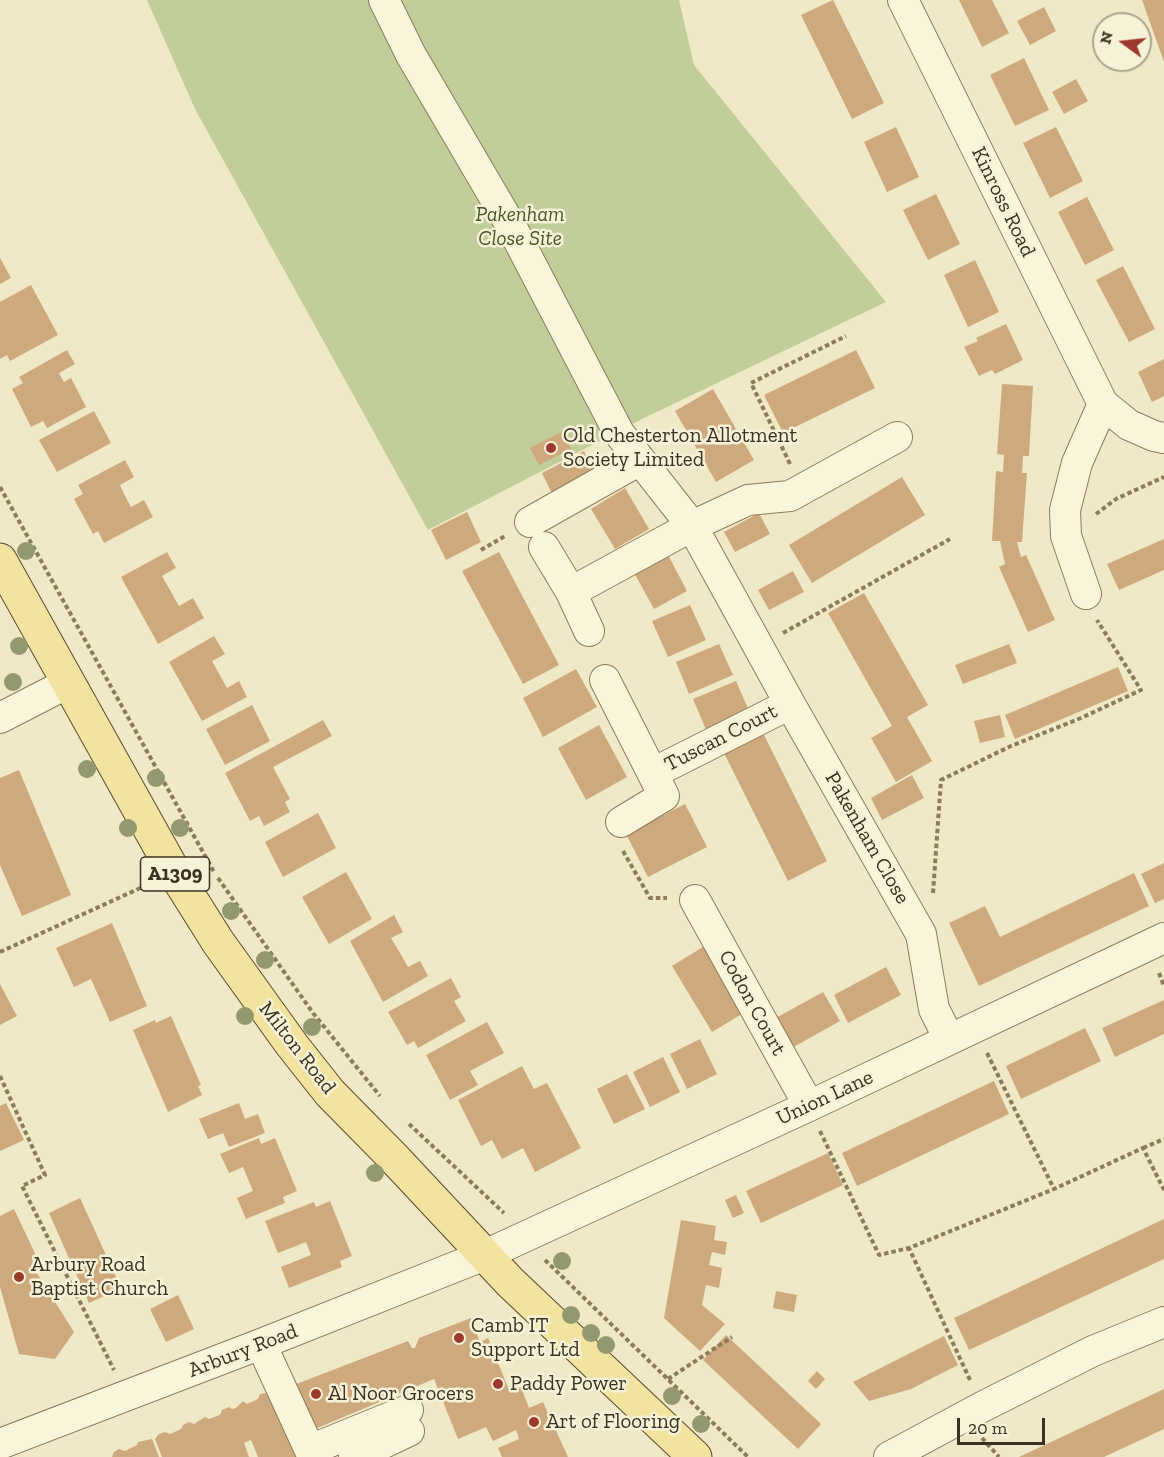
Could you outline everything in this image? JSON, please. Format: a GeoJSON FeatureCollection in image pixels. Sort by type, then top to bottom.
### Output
{"type":"FeatureCollection","features":[{"type":"Feature","properties":{"kind":"main road","name":"Milton Road"},"geometry":{"type":"LineString","coordinates":[[0,560],[174,872],[218,942],[292,1046],[330,1093],[510,1282],[695,1457]]}},
{"type":"Feature","properties":{"kind":"street","name":"Pakenham Close"},"geometry":{"type":"LineString","coordinates":[[384,0],[411,55],[510,224],[619,433],[692,526],[921,934],[934,1008],[962,1033]]}},
{"type":"Feature","properties":{"kind":"street","name":"Kinross Road"},"geometry":{"type":"LineString","coordinates":[[903,0],[1103,405],[1129,424],[1154,436],[1164,438]]}},
{"type":"Feature","properties":{"kind":"street"},"geometry":{"type":"LineString","coordinates":[[1086,594],[1066,536],[1065,510],[1077,463],[1103,405]]}},
{"type":"Feature","properties":{"kind":"street"},"geometry":{"type":"LineString","coordinates":[[571,592],[692,526],[748,500],[790,496],[897,437]]}},
{"type":"Feature","properties":{"kind":"street"},"geometry":{"type":"LineString","coordinates":[[589,631],[571,592],[537,535],[640,460]]}},
{"type":"Feature","properties":{"kind":"street","name":"Tuscan Court"},"geometry":{"type":"LineString","coordinates":[[604,680],[664,796],[621,822]]}},
{"type":"Feature","properties":{"kind":"street"},"geometry":{"type":"LineString","coordinates":[[0,718],[68,683]]}},
{"type":"Feature","properties":{"kind":"street","name":"Tuscan Court"},"geometry":{"type":"LineString","coordinates":[[652,773],[790,704]]}},
{"type":"Feature","properties":{"kind":"street","name":"Codon Court"},"geometry":{"type":"LineString","coordinates":[[695,900],[809,1106]]}},
{"type":"Feature","properties":{"kind":"street","name":"Union Lane"},"geometry":{"type":"LineString","coordinates":[[485,1255],[809,1106],[1164,938]]}},
{"type":"Feature","properties":{"kind":"street","name":"Arbury Road"},"geometry":{"type":"LineString","coordinates":[[3,1437],[126,1395],[485,1255]]}},
{"type":"Feature","properties":{"kind":"street"},"geometry":{"type":"LineString","coordinates":[[890,1457],[982,1407],[1093,1352],[1164,1322]]}},
{"type":"Feature","properties":{"kind":"street"},"geometry":{"type":"LineString","coordinates":[[261,1344],[311,1453],[409,1421],[354,1457]]}},
{"type":"Feature","properties":{"kind":"path"},"geometry":{"type":"LineString","coordinates":[[802,489],[751,383],[846,336]]}},
{"type":"Feature","properties":{"kind":"path"},"geometry":{"type":"LineString","coordinates":[[1066,536],[1116,499],[1164,477]]}},
{"type":"Feature","properties":{"kind":"path"},"geometry":{"type":"LineString","coordinates":[[0,487],[215,873],[313,1013],[381,1097]]}},
{"type":"Feature","properties":{"kind":"path"},"geometry":{"type":"LineString","coordinates":[[759,647],[950,539]]}},
{"type":"Feature","properties":{"kind":"path"},"geometry":{"type":"LineString","coordinates":[[921,934],[934,889],[941,780],[1011,746],[1081,718],[1141,690],[1099,626],[1086,594]]}},
{"type":"Feature","properties":{"kind":"path"},"geometry":{"type":"LineString","coordinates":[[621,822],[615,839],[650,898],[695,900]]}},
{"type":"Feature","properties":{"kind":"path"},"geometry":{"type":"LineString","coordinates":[[0,952],[147,885]]}},
{"type":"Feature","properties":{"kind":"path"},"geometry":{"type":"LineString","coordinates":[[962,1033],[1054,1189]]}},
{"type":"Feature","properties":{"kind":"path"},"geometry":{"type":"LineString","coordinates":[[0,1076],[45,1175],[22,1186],[126,1395]]}},
{"type":"Feature","properties":{"kind":"path"},"geometry":{"type":"LineString","coordinates":[[809,1106],[879,1255],[909,1248],[1054,1189],[1164,1139]]}},
{"type":"Feature","properties":{"kind":"path"},"geometry":{"type":"LineString","coordinates":[[403,1119],[511,1219]]}},
{"type":"Feature","properties":{"kind":"path"},"geometry":{"type":"LineString","coordinates":[[1143,1148],[1164,1190]]}},
{"type":"Feature","properties":{"kind":"path"},"geometry":{"type":"LineString","coordinates":[[909,1248],[982,1407]]}},
{"type":"Feature","properties":{"kind":"path"},"geometry":{"type":"LineString","coordinates":[[543,1257],[748,1457]]}},
{"type":"Feature","properties":{"kind":"path"},"geometry":{"type":"LineString","coordinates":[[668,1379],[732,1337]]}},
{"type":"Feature","properties":{"kind":"green space","name":"Pakenham Close Site"},"geometry":{"type":"Polygon","coordinates":[[[147,0],[679,0],[694,65],[886,302],[644,418],[428,530],[195,109],[147,0]]]}},
{"type":"Feature","properties":{"kind":"building"},"geometry":{"type":"Polygon","coordinates":[[[833,0],[884,103],[852,119],[801,15],[833,0]]]}},
{"type":"Feature","properties":{"kind":"building"},"geometry":{"type":"Polygon","coordinates":[[[959,0],[992,0],[1009,33],[982,47],[959,0]]]}},
{"type":"Feature","properties":{"kind":"building"},"geometry":{"type":"Polygon","coordinates":[[[1142,0],[1164,0],[1164,62],[1152,28],[1152,12],[1146,12],[1142,0]]]}},
{"type":"Feature","properties":{"kind":"building"},"geometry":{"type":"Polygon","coordinates":[[[1044,7],[1056,31],[1030,45],[1017,21],[1044,7]]]}},
{"type":"Feature","properties":{"kind":"building"},"geometry":{"type":"Polygon","coordinates":[[[1024,58],[1049,110],[1015,126],[990,75],[1024,58]]]}},
{"type":"Feature","properties":{"kind":"building"},"geometry":{"type":"Polygon","coordinates":[[[1076,79],[1088,101],[1064,114],[1052,92],[1076,79]]]}},
{"type":"Feature","properties":{"kind":"building"},"geometry":{"type":"Polygon","coordinates":[[[896,127],[919,177],[887,192],[864,142],[896,127]]]}},
{"type":"Feature","properties":{"kind":"building"},"geometry":{"type":"Polygon","coordinates":[[[1056,127],[1083,181],[1050,198],[1023,143],[1056,127]]]}},
{"type":"Feature","properties":{"kind":"building"},"geometry":{"type":"Polygon","coordinates":[[[936,194],[960,244],[928,260],[903,210],[936,194]]]}},
{"type":"Feature","properties":{"kind":"building"},"geometry":{"type":"Polygon","coordinates":[[[1087,197],[1114,250],[1085,265],[1058,212],[1087,197]]]}},
{"type":"Feature","properties":{"kind":"building"},"geometry":{"type":"Polygon","coordinates":[[[0,258],[11,278],[0,284],[0,258]]]}},
{"type":"Feature","properties":{"kind":"building"},"geometry":{"type":"Polygon","coordinates":[[[975,260],[999,312],[968,327],[944,275],[975,260]]]}},
{"type":"Feature","properties":{"kind":"building"},"geometry":{"type":"Polygon","coordinates":[[[1123,266],[1155,329],[1129,342],[1096,280],[1123,266]]]}},
{"type":"Feature","properties":{"kind":"building"},"geometry":{"type":"Polygon","coordinates":[[[31,285],[58,335],[10,361],[7,355],[0,359],[0,302],[31,285]]]}},
{"type":"Feature","properties":{"kind":"building"},"geometry":{"type":"Polygon","coordinates":[[[1006,324],[1023,360],[995,374],[992,370],[979,376],[964,347],[978,341],[976,338],[1006,324]]]}},
{"type":"Feature","properties":{"kind":"building"},"geometry":{"type":"Polygon","coordinates":[[[67,350],[75,364],[59,373],[64,382],[71,378],[86,407],[47,428],[43,421],[31,427],[12,389],[23,383],[19,377],[67,350]]]}},
{"type":"Feature","properties":{"kind":"building"},"geometry":{"type":"Polygon","coordinates":[[[856,350],[875,388],[783,433],[764,395],[856,350]]]}},
{"type":"Feature","properties":{"kind":"building"},"geometry":{"type":"Polygon","coordinates":[[[1164,359],[1164,396],[1152,402],[1138,372],[1164,359]]]}},
{"type":"Feature","properties":{"kind":"building"},"geometry":{"type":"Polygon","coordinates":[[[1002,384],[1033,386],[1029,456],[1023,456],[1022,473],[1027,473],[1022,542],[1017,542],[1021,557],[1026,555],[1055,620],[1028,632],[999,567],[1005,564],[1000,541],[992,541],[996,471],[1003,472],[1004,455],[997,454],[1002,384]]]}},
{"type":"Feature","properties":{"kind":"building"},"geometry":{"type":"Polygon","coordinates":[[[713,389],[754,460],[716,482],[675,411],[713,389]]]}},
{"type":"Feature","properties":{"kind":"building"},"geometry":{"type":"Polygon","coordinates":[[[94,411],[111,443],[57,472],[39,440],[94,411]]]}},
{"type":"Feature","properties":{"kind":"building","name":"Old Chesterton Allotment Society Limited"},"geometry":{"type":"Polygon","coordinates":[[[563,431],[571,449],[539,465],[530,448],[563,431]]]}},
{"type":"Feature","properties":{"kind":"building"},"geometry":{"type":"Polygon","coordinates":[[[584,451],[597,478],[555,500],[542,473],[584,451]]]}},
{"type":"Feature","properties":{"kind":"building"},"geometry":{"type":"Polygon","coordinates":[[[125,460],[134,477],[120,485],[124,494],[131,507],[144,500],[153,517],[104,543],[98,531],[93,534],[74,499],[83,494],[78,485],[125,460]]]}},
{"type":"Feature","properties":{"kind":"building"},"geometry":{"type":"Polygon","coordinates":[[[902,477],[925,515],[812,583],[789,545],[902,477]]]}},
{"type":"Feature","properties":{"kind":"building"},"geometry":{"type":"Polygon","coordinates":[[[625,488],[649,529],[615,549],[591,509],[625,488]]]}},
{"type":"Feature","properties":{"kind":"building"},"geometry":{"type":"Polygon","coordinates":[[[467,512],[481,542],[446,560],[431,530],[467,512]]]}},
{"type":"Feature","properties":{"kind":"building"},"geometry":{"type":"Polygon","coordinates":[[[759,513],[770,534],[735,552],[724,532],[759,513]]]}},
{"type":"Feature","properties":{"kind":"building"},"geometry":{"type":"Polygon","coordinates":[[[1164,539],[1164,570],[1119,590],[1107,564],[1164,539]]]}},
{"type":"Feature","properties":{"kind":"building"},"geometry":{"type":"Polygon","coordinates":[[[666,551],[687,591],[654,609],[632,569],[666,551]]]}},
{"type":"Feature","properties":{"kind":"building"},"geometry":{"type":"Polygon","coordinates":[[[167,552],[176,568],[162,576],[179,606],[193,598],[204,618],[158,644],[121,577],[167,552]]]}},
{"type":"Feature","properties":{"kind":"building"},"geometry":{"type":"Polygon","coordinates":[[[499,552],[559,665],[523,684],[462,571],[499,552]]]}},
{"type":"Feature","properties":{"kind":"building"},"geometry":{"type":"Polygon","coordinates":[[[793,571],[804,592],[769,610],[758,590],[793,571]]]}},
{"type":"Feature","properties":{"kind":"building"},"geometry":{"type":"Polygon","coordinates":[[[864,593],[928,705],[907,717],[932,761],[896,782],[871,738],[892,726],[828,613],[864,593]]]}},
{"type":"Feature","properties":{"kind":"building"},"geometry":{"type":"Polygon","coordinates":[[[690,605],[706,640],[668,657],[652,621],[690,605]]]}},
{"type":"Feature","properties":{"kind":"building"},"geometry":{"type":"Polygon","coordinates":[[[214,636],[225,654],[212,661],[227,688],[239,681],[247,697],[202,721],[169,662],[214,636]]]}},
{"type":"Feature","properties":{"kind":"building"},"geometry":{"type":"Polygon","coordinates":[[[719,644],[733,675],[689,694],[676,662],[719,644]]]}},
{"type":"Feature","properties":{"kind":"building"},"geometry":{"type":"Polygon","coordinates":[[[1009,644],[1017,663],[963,684],[955,665],[1009,644]]]}},
{"type":"Feature","properties":{"kind":"building"},"geometry":{"type":"Polygon","coordinates":[[[1118,667],[1128,691],[1015,739],[1005,715],[1118,667]]]}},
{"type":"Feature","properties":{"kind":"building"},"geometry":{"type":"Polygon","coordinates":[[[576,669],[597,707],[543,737],[523,698],[576,669]]]}},
{"type":"Feature","properties":{"kind":"building"},"geometry":{"type":"Polygon","coordinates":[[[736,681],[750,713],[707,732],[693,699],[736,681]]]}},
{"type":"Feature","properties":{"kind":"building"},"geometry":{"type":"Polygon","coordinates":[[[252,705],[270,741],[225,765],[206,729],[252,705]]]}},
{"type":"Feature","properties":{"kind":"building"},"geometry":{"type":"Polygon","coordinates":[[[1000,715],[1005,737],[980,743],[974,721],[1000,715]]]}},
{"type":"Feature","properties":{"kind":"building"},"geometry":{"type":"Polygon","coordinates":[[[323,720],[332,736],[273,767],[290,799],[285,802],[290,812],[264,826],[259,816],[250,821],[225,773],[323,720]]]}},
{"type":"Feature","properties":{"kind":"building"},"geometry":{"type":"Polygon","coordinates":[[[599,725],[627,777],[586,800],[558,748],[599,725]]]}},
{"type":"Feature","properties":{"kind":"building"},"geometry":{"type":"Polygon","coordinates":[[[761,729],[827,861],[788,881],[722,749],[761,729]]]}},
{"type":"Feature","properties":{"kind":"building"},"geometry":{"type":"Polygon","coordinates":[[[19,770],[71,895],[22,916],[0,865],[0,778],[19,770]]]}},
{"type":"Feature","properties":{"kind":"building"},"geometry":{"type":"Polygon","coordinates":[[[912,775],[924,798],[882,820],[871,798],[912,775]]]}},
{"type":"Feature","properties":{"kind":"building"},"geometry":{"type":"Polygon","coordinates":[[[685,804],[707,847],[648,877],[626,834],[685,804]]]}},
{"type":"Feature","properties":{"kind":"building"},"geometry":{"type":"Polygon","coordinates":[[[318,813],[336,848],[283,877],[265,842],[318,813]]]}},
{"type":"Feature","properties":{"kind":"building"},"geometry":{"type":"Polygon","coordinates":[[[1164,863],[1164,899],[1155,903],[1141,874],[1164,863]]]}},
{"type":"Feature","properties":{"kind":"building"},"geometry":{"type":"Polygon","coordinates":[[[346,872],[372,919],[329,944],[302,897],[346,872]]]}},
{"type":"Feature","properties":{"kind":"building"},"geometry":{"type":"Polygon","coordinates":[[[1134,873],[1149,906],[979,986],[949,923],[985,906],[1000,937],[1134,873]]]}},
{"type":"Feature","properties":{"kind":"building"},"geometry":{"type":"Polygon","coordinates":[[[394,915],[403,932],[391,938],[408,967],[420,961],[428,976],[383,1002],[350,941],[394,915]]]}},
{"type":"Feature","properties":{"kind":"building"},"geometry":{"type":"Polygon","coordinates":[[[112,923],[147,1006],[110,1022],[91,979],[74,987],[56,948],[112,923]]]}},
{"type":"Feature","properties":{"kind":"building"},"geometry":{"type":"Polygon","coordinates":[[[711,942],[750,1009],[712,1032],[672,966],[711,942]]]}},
{"type":"Feature","properties":{"kind":"building"},"geometry":{"type":"Polygon","coordinates":[[[886,967],[901,995],[848,1023],[834,995],[886,967]]]}},
{"type":"Feature","properties":{"kind":"building"},"geometry":{"type":"Polygon","coordinates":[[[451,978],[461,997],[454,1001],[466,1021],[418,1048],[414,1041],[407,1045],[388,1012],[451,978]]]}},
{"type":"Feature","properties":{"kind":"building"},"geometry":{"type":"Polygon","coordinates":[[[0,984],[17,1016],[0,1025],[0,984]]]}},
{"type":"Feature","properties":{"kind":"building"},"geometry":{"type":"Polygon","coordinates":[[[823,992],[840,1021],[790,1049],[774,1019],[823,992]]]}},
{"type":"Feature","properties":{"kind":"building"},"geometry":{"type":"Polygon","coordinates":[[[1164,1000],[1164,1034],[1115,1057],[1102,1028],[1164,1000]]]}},
{"type":"Feature","properties":{"kind":"building"},"geometry":{"type":"Polygon","coordinates":[[[171,1016],[201,1085],[198,1086],[202,1095],[168,1112],[133,1030],[171,1016]]]}},
{"type":"Feature","properties":{"kind":"building"},"geometry":{"type":"Polygon","coordinates":[[[487,1022],[504,1053],[470,1071],[478,1085],[450,1100],[426,1055],[487,1022]]]}},
{"type":"Feature","properties":{"kind":"building"},"geometry":{"type":"Polygon","coordinates":[[[1085,1028],[1101,1061],[1021,1099],[1006,1066],[1085,1028]]]}},
{"type":"Feature","properties":{"kind":"building"},"geometry":{"type":"Polygon","coordinates":[[[700,1039],[717,1074],[687,1089],[670,1054],[700,1039]]]}},
{"type":"Feature","properties":{"kind":"building"},"geometry":{"type":"Polygon","coordinates":[[[663,1057],[680,1092],[650,1107],[633,1072],[663,1057]]]}},
{"type":"Feature","properties":{"kind":"building"},"geometry":{"type":"Polygon","coordinates":[[[522,1066],[534,1089],[547,1083],[581,1148],[535,1172],[523,1148],[502,1159],[492,1140],[481,1146],[458,1100],[522,1066]]]}},
{"type":"Feature","properties":{"kind":"building"},"geometry":{"type":"Polygon","coordinates":[[[627,1074],[645,1109],[614,1124],[597,1089],[627,1074]]]}},
{"type":"Feature","properties":{"kind":"building"},"geometry":{"type":"Polygon","coordinates":[[[994,1081],[1009,1114],[857,1186],[842,1153],[994,1081]]]}},
{"type":"Feature","properties":{"kind":"building"},"geometry":{"type":"Polygon","coordinates":[[[6,1103],[24,1140],[0,1151],[0,1106],[6,1103]]]}},
{"type":"Feature","properties":{"kind":"building"},"geometry":{"type":"Polygon","coordinates":[[[239,1103],[245,1119],[258,1114],[265,1133],[229,1147],[223,1133],[208,1139],[199,1119],[239,1103]]]}},
{"type":"Feature","properties":{"kind":"building"},"geometry":{"type":"Polygon","coordinates":[[[259,1138],[261,1144],[275,1138],[297,1191],[283,1197],[285,1203],[246,1219],[237,1198],[253,1191],[243,1167],[229,1173],[220,1154],[259,1138]]]}},
{"type":"Feature","properties":{"kind":"building"},"geometry":{"type":"Polygon","coordinates":[[[828,1153],[843,1185],[761,1223],[746,1191],[828,1153]]]}},
{"type":"Feature","properties":{"kind":"building"},"geometry":{"type":"Polygon","coordinates":[[[736,1195],[744,1213],[733,1218],[725,1200],[736,1195]]]}},
{"type":"Feature","properties":{"kind":"building"},"geometry":{"type":"Polygon","coordinates":[[[80,1198],[121,1288],[89,1303],[49,1213],[80,1198]]]}},
{"type":"Feature","properties":{"kind":"building"},"geometry":{"type":"Polygon","coordinates":[[[330,1201],[352,1256],[340,1261],[342,1267],[289,1288],[281,1267],[311,1255],[306,1242],[278,1253],[265,1221],[314,1202],[316,1207],[330,1201]]]}},
{"type":"Feature","properties":{"kind":"building","name":"Arbury Road Baptist Church"},"geometry":{"type":"Polygon","coordinates":[[[14,1209],[40,1264],[33,1267],[74,1332],[55,1359],[19,1354],[0,1287],[0,1216],[14,1209]]]}},
{"type":"Feature","properties":{"kind":"building"},"geometry":{"type":"Polygon","coordinates":[[[1164,1219],[1164,1259],[969,1350],[954,1318],[1164,1219]]]}},
{"type":"Feature","properties":{"kind":"building"},"geometry":{"type":"Polygon","coordinates":[[[681,1220],[716,1226],[714,1240],[727,1242],[725,1255],[712,1252],[709,1265],[722,1268],[719,1288],[706,1285],[702,1305],[725,1324],[700,1351],[664,1318],[681,1220]]]}},
{"type":"Feature","properties":{"kind":"building"},"geometry":{"type":"Polygon","coordinates":[[[776,1291],[797,1295],[794,1312],[773,1308],[776,1291]]]}},
{"type":"Feature","properties":{"kind":"building"},"geometry":{"type":"Polygon","coordinates":[[[178,1295],[194,1329],[166,1342],[150,1309],[178,1295]]]}},
{"type":"Feature","properties":{"kind":"building"},"geometry":{"type":"Polygon","coordinates":[[[471,1318],[480,1342],[488,1338],[509,1390],[521,1387],[529,1408],[543,1402],[568,1457],[502,1457],[498,1448],[519,1439],[516,1430],[493,1441],[486,1427],[458,1439],[434,1379],[315,1429],[286,1388],[408,1341],[412,1348],[415,1348],[419,1338],[471,1318]]]}},
{"type":"Feature","properties":{"kind":"building"},"geometry":{"type":"Polygon","coordinates":[[[726,1335],[821,1424],[798,1449],[703,1360],[726,1335]]]}},
{"type":"Feature","properties":{"kind":"building"},"geometry":{"type":"Polygon","coordinates":[[[944,1336],[958,1365],[911,1389],[869,1401],[853,1382],[944,1336]]]}},
{"type":"Feature","properties":{"kind":"building"},"geometry":{"type":"Polygon","coordinates":[[[817,1371],[825,1379],[816,1389],[808,1381],[817,1371]]]}},
{"type":"Feature","properties":{"kind":"building"},"geometry":{"type":"Polygon","coordinates":[[[1164,1389],[1164,1429],[1104,1457],[1019,1457],[1164,1389]]]}},
{"type":"Feature","properties":{"kind":"building"},"geometry":{"type":"Polygon","coordinates":[[[260,1394],[271,1395],[299,1457],[258,1457],[251,1440],[244,1443],[249,1457],[162,1457],[155,1439],[159,1434],[165,1432],[170,1434],[189,1422],[194,1424],[205,1417],[209,1419],[220,1415],[222,1410],[229,1407],[236,1408],[243,1401],[247,1404],[258,1399],[260,1394]]]}},
{"type":"Feature","properties":{"kind":"building"},"geometry":{"type":"Polygon","coordinates":[[[152,1439],[159,1457],[112,1457],[119,1449],[125,1451],[137,1445],[138,1442],[152,1439]]]}},
{"type":"Feature","properties":{"kind":"place","name":"Old Chesterton Allotment Society Limited"},"geometry":{"type":"Point","coordinates":[551,448]}},
{"type":"Feature","properties":{"kind":"place","name":"Arbury Road Baptist Church"},"geometry":{"type":"Point","coordinates":[19,1277]}},
{"type":"Feature","properties":{"kind":"place","name":"Camb IT Support Ltd"},"geometry":{"type":"Point","coordinates":[459,1338]}},
{"type":"Feature","properties":{"kind":"place","name":"Paddy Power"},"geometry":{"type":"Point","coordinates":[498,1384]}},
{"type":"Feature","properties":{"kind":"place","name":"Al Noor Grocers"},"geometry":{"type":"Point","coordinates":[316,1394]}},
{"type":"Feature","properties":{"kind":"place","name":"Art of Flooring"},"geometry":{"type":"Point","coordinates":[534,1422]}}]}
